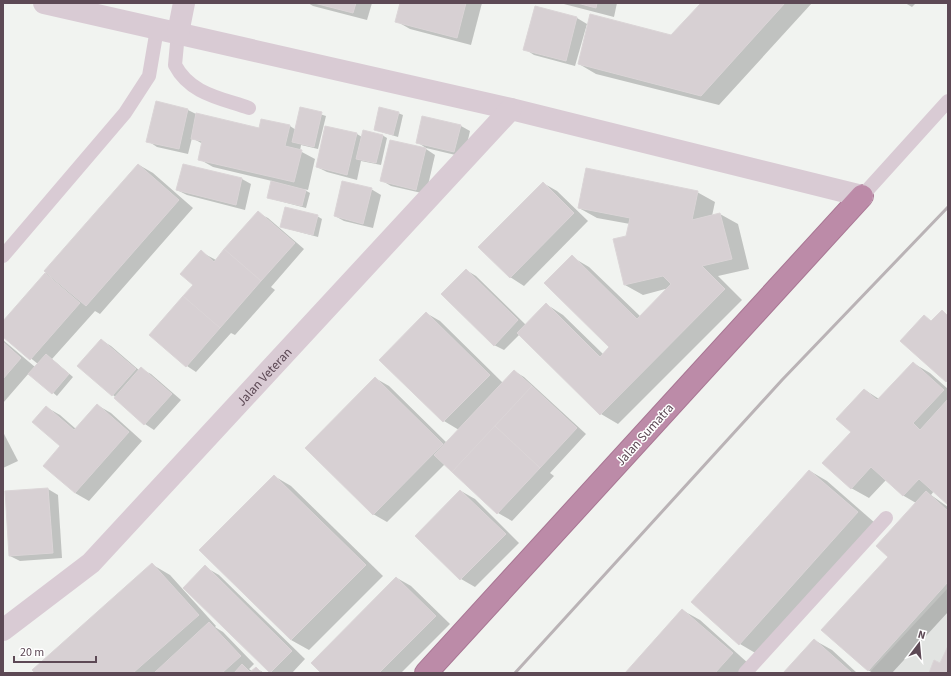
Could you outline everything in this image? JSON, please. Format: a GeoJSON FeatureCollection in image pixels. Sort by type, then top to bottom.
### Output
{"type":"FeatureCollection","features":[{"type":"Feature","properties":{"kind":"highway","name":"Jalan Sumatra"},"geometry":{"type":"LineString","coordinates":[[426,673],[862,196]]}},
{"type":"Feature","properties":{"kind":"street"},"geometry":{"type":"LineString","coordinates":[[44,3],[511,109],[862,196]]}},
{"type":"Feature","properties":{"kind":"street"},"geometry":{"type":"LineString","coordinates":[[167,31],[184,3]]}},
{"type":"Feature","properties":{"kind":"street","name":"Jalan Veteran"},"geometry":{"type":"LineString","coordinates":[[3,630],[91,563],[511,109]]}},
{"type":"Feature","properties":{"kind":"lane"},"geometry":{"type":"LineString","coordinates":[[167,31],[175,65],[195,89],[249,108]]}},
{"type":"Feature","properties":{"kind":"lane"},"geometry":{"type":"LineString","coordinates":[[3,256],[125,113],[149,76],[167,31]]}},
{"type":"Feature","properties":{"kind":"lane"},"geometry":{"type":"LineString","coordinates":[[862,196],[948,101]]}},
{"type":"Feature","properties":{"kind":"lane"},"geometry":{"type":"LineString","coordinates":[[745,673],[886,518]]}},
{"type":"Feature","properties":{"kind":"shaded area"},"geometry":{"type":"Polygon","coordinates":[[[948,588],[948,673],[869,673],[948,588]]]}},
{"type":"Feature","properties":{"kind":"building"},"geometry":{"type":"Polygon","coordinates":[[[314,3],[356,3],[353,13],[314,3]]]}},
{"type":"Feature","properties":{"kind":"building"},"geometry":{"type":"Polygon","coordinates":[[[400,3],[466,3],[457,38],[395,22],[400,3]]]}},
{"type":"Feature","properties":{"kind":"building"},"geometry":{"type":"Polygon","coordinates":[[[577,3],[597,3],[596,8],[577,3]]]}},
{"type":"Feature","properties":{"kind":"building"},"geometry":{"type":"Polygon","coordinates":[[[701,3],[785,3],[701,96],[578,64],[590,14],[671,35],[701,3]]]}},
{"type":"Feature","properties":{"kind":"building"},"geometry":{"type":"Polygon","coordinates":[[[535,6],[577,17],[566,61],[523,50],[535,6]]]}},
{"type":"Feature","properties":{"kind":"building"},"geometry":{"type":"Polygon","coordinates":[[[156,101],[188,109],[179,149],[146,142],[156,101]]]}},
{"type":"Feature","properties":{"kind":"building"},"geometry":{"type":"Polygon","coordinates":[[[300,107],[322,112],[314,147],[292,142],[300,107]]]}},
{"type":"Feature","properties":{"kind":"building"},"geometry":{"type":"Polygon","coordinates":[[[379,107],[399,112],[393,135],[374,130],[379,107]]]}},
{"type":"Feature","properties":{"kind":"building"},"geometry":{"type":"Polygon","coordinates":[[[196,113],[259,128],[261,119],[290,125],[285,146],[302,150],[294,182],[198,160],[202,141],[191,139],[196,113]]]}},
{"type":"Feature","properties":{"kind":"building"},"geometry":{"type":"Polygon","coordinates":[[[422,116],[461,125],[454,152],[416,143],[422,116]]]}},
{"type":"Feature","properties":{"kind":"building"},"geometry":{"type":"Polygon","coordinates":[[[325,126],[357,133],[347,175],[316,167],[325,126]]]}},
{"type":"Feature","properties":{"kind":"building"},"geometry":{"type":"Polygon","coordinates":[[[363,130],[383,135],[376,163],[356,159],[363,130]]]}},
{"type":"Feature","properties":{"kind":"building"},"geometry":{"type":"Polygon","coordinates":[[[390,140],[426,148],[416,190],[380,181],[390,140]]]}},
{"type":"Feature","properties":{"kind":"building"},"geometry":{"type":"Polygon","coordinates":[[[138,164],[179,200],[86,306],[44,271],[138,164]]]}},
{"type":"Feature","properties":{"kind":"building"},"geometry":{"type":"Polygon","coordinates":[[[183,164],[242,178],[236,205],[176,190],[183,164]]]}},
{"type":"Feature","properties":{"kind":"building"},"geometry":{"type":"Polygon","coordinates":[[[586,168],[698,191],[692,220],[720,213],[732,259],[702,266],[725,289],[600,415],[517,333],[546,303],[600,357],[609,347],[544,283],[572,255],[637,319],[671,284],[663,276],[624,285],[613,239],[626,236],[630,218],[578,208],[586,168]]]}},
{"type":"Feature","properties":{"kind":"building"},"geometry":{"type":"Polygon","coordinates":[[[271,181],[306,190],[302,206],[267,198],[271,181]]]}},
{"type":"Feature","properties":{"kind":"building"},"geometry":{"type":"Polygon","coordinates":[[[342,181],[372,188],[363,224],[334,216],[342,181]]]}},
{"type":"Feature","properties":{"kind":"building"},"geometry":{"type":"Polygon","coordinates":[[[543,182],[574,213],[510,278],[478,247],[543,182]]]}},
{"type":"Feature","properties":{"kind":"building"},"geometry":{"type":"Polygon","coordinates":[[[285,207],[318,215],[313,235],[280,227],[285,207]]]}},
{"type":"Feature","properties":{"kind":"building"},"geometry":{"type":"Polygon","coordinates":[[[258,211],[295,243],[261,281],[224,249],[258,211]]]}},
{"type":"Feature","properties":{"kind":"building"},"geometry":{"type":"Polygon","coordinates":[[[224,249],[261,281],[220,328],[183,296],[193,285],[180,274],[201,250],[214,262],[224,249]]]}},
{"type":"Feature","properties":{"kind":"building"},"geometry":{"type":"Polygon","coordinates":[[[466,269],[518,320],[494,346],[441,294],[466,269]]]}},
{"type":"Feature","properties":{"kind":"building"},"geometry":{"type":"Polygon","coordinates":[[[45,273],[80,303],[30,360],[3,337],[3,321],[45,273]]]}},
{"type":"Feature","properties":{"kind":"building"},"geometry":{"type":"Polygon","coordinates":[[[183,296],[220,328],[186,367],[149,335],[183,296]]]}},
{"type":"Feature","properties":{"kind":"building"},"geometry":{"type":"Polygon","coordinates":[[[942,310],[948,316],[948,380],[946,382],[900,341],[924,315],[931,321],[942,310]]]}},
{"type":"Feature","properties":{"kind":"building"},"geometry":{"type":"Polygon","coordinates":[[[426,312],[490,375],[443,422],[379,360],[426,312]]]}},
{"type":"Feature","properties":{"kind":"building"},"geometry":{"type":"Polygon","coordinates":[[[101,339],[136,369],[112,396],[77,366],[101,339]]]}},
{"type":"Feature","properties":{"kind":"building"},"geometry":{"type":"Polygon","coordinates":[[[3,342],[21,358],[3,379],[3,342]]]}},
{"type":"Feature","properties":{"kind":"building"},"geometry":{"type":"Polygon","coordinates":[[[46,354],[69,374],[52,394],[28,374],[46,354]]]}},
{"type":"Feature","properties":{"kind":"building"},"geometry":{"type":"Polygon","coordinates":[[[913,362],[944,390],[913,423],[920,430],[948,399],[948,505],[919,479],[903,496],[871,467],[851,489],[822,463],[851,432],[836,419],[864,389],[877,400],[913,362]]]}},
{"type":"Feature","properties":{"kind":"building"},"geometry":{"type":"Polygon","coordinates":[[[141,367],[172,394],[144,425],[114,398],[141,367]]]}},
{"type":"Feature","properties":{"kind":"building"},"geometry":{"type":"Polygon","coordinates":[[[514,370],[532,386],[452,472],[434,455],[514,370]]]}},
{"type":"Feature","properties":{"kind":"building"},"geometry":{"type":"Polygon","coordinates":[[[375,377],[443,444],[373,515],[305,448],[375,377]]]}},
{"type":"Feature","properties":{"kind":"building"},"geometry":{"type":"Polygon","coordinates":[[[532,386],[577,428],[540,468],[495,426],[532,386]]]}},
{"type":"Feature","properties":{"kind":"building"},"geometry":{"type":"Polygon","coordinates":[[[97,404],[129,432],[75,493],[43,466],[60,446],[32,422],[46,406],[74,430],[97,404]]]}},
{"type":"Feature","properties":{"kind":"building"},"geometry":{"type":"Polygon","coordinates":[[[495,426],[540,468],[497,514],[452,472],[495,426]]]}},
{"type":"Feature","properties":{"kind":"building"},"geometry":{"type":"Polygon","coordinates":[[[809,470],[858,512],[739,645],[691,602],[809,470]]]}},
{"type":"Feature","properties":{"kind":"building"},"geometry":{"type":"Polygon","coordinates":[[[274,475],[366,565],[291,640],[199,550],[274,475]]]}},
{"type":"Feature","properties":{"kind":"building"},"geometry":{"type":"Polygon","coordinates":[[[48,488],[53,553],[9,556],[5,491],[48,488]]]}},
{"type":"Feature","properties":{"kind":"building"},"geometry":{"type":"Polygon","coordinates":[[[460,490],[506,534],[460,580],[415,536],[460,490]]]}},
{"type":"Feature","properties":{"kind":"building"},"geometry":{"type":"Polygon","coordinates":[[[926,491],[948,511],[948,582],[868,671],[821,630],[888,557],[876,546],[926,491]]]}},
{"type":"Feature","properties":{"kind":"building"},"geometry":{"type":"Polygon","coordinates":[[[152,563],[199,615],[133,673],[35,673],[32,670],[152,563]]]}},
{"type":"Feature","properties":{"kind":"building"},"geometry":{"type":"Polygon","coordinates":[[[205,565],[292,651],[270,673],[183,588],[205,565]]]}},
{"type":"Feature","properties":{"kind":"building"},"geometry":{"type":"Polygon","coordinates":[[[396,577],[436,616],[379,673],[321,673],[311,663],[396,577]]]}},
{"type":"Feature","properties":{"kind":"building"},"geometry":{"type":"Polygon","coordinates":[[[682,609],[733,653],[715,673],[625,673],[682,609]]]}},
{"type":"Feature","properties":{"kind":"building"},"geometry":{"type":"Polygon","coordinates":[[[209,622],[241,656],[222,673],[154,673],[209,622]]]}},
{"type":"Feature","properties":{"kind":"building"},"geometry":{"type":"Polygon","coordinates":[[[814,639],[852,673],[783,673],[814,639]]]}},
{"type":"Feature","properties":{"kind":"building"},"geometry":{"type":"Polygon","coordinates":[[[948,646],[948,673],[929,673],[934,660],[940,663],[948,646]]]}},
{"type":"Feature","properties":{"kind":"building"},"geometry":{"type":"Polygon","coordinates":[[[242,664],[250,672],[256,667],[262,673],[234,673],[242,664]]]}},
{"type":"Feature","properties":{"kind":"railway"},"geometry":{"type":"LineString","coordinates":[[515,673],[782,380],[948,207]]}}]}
